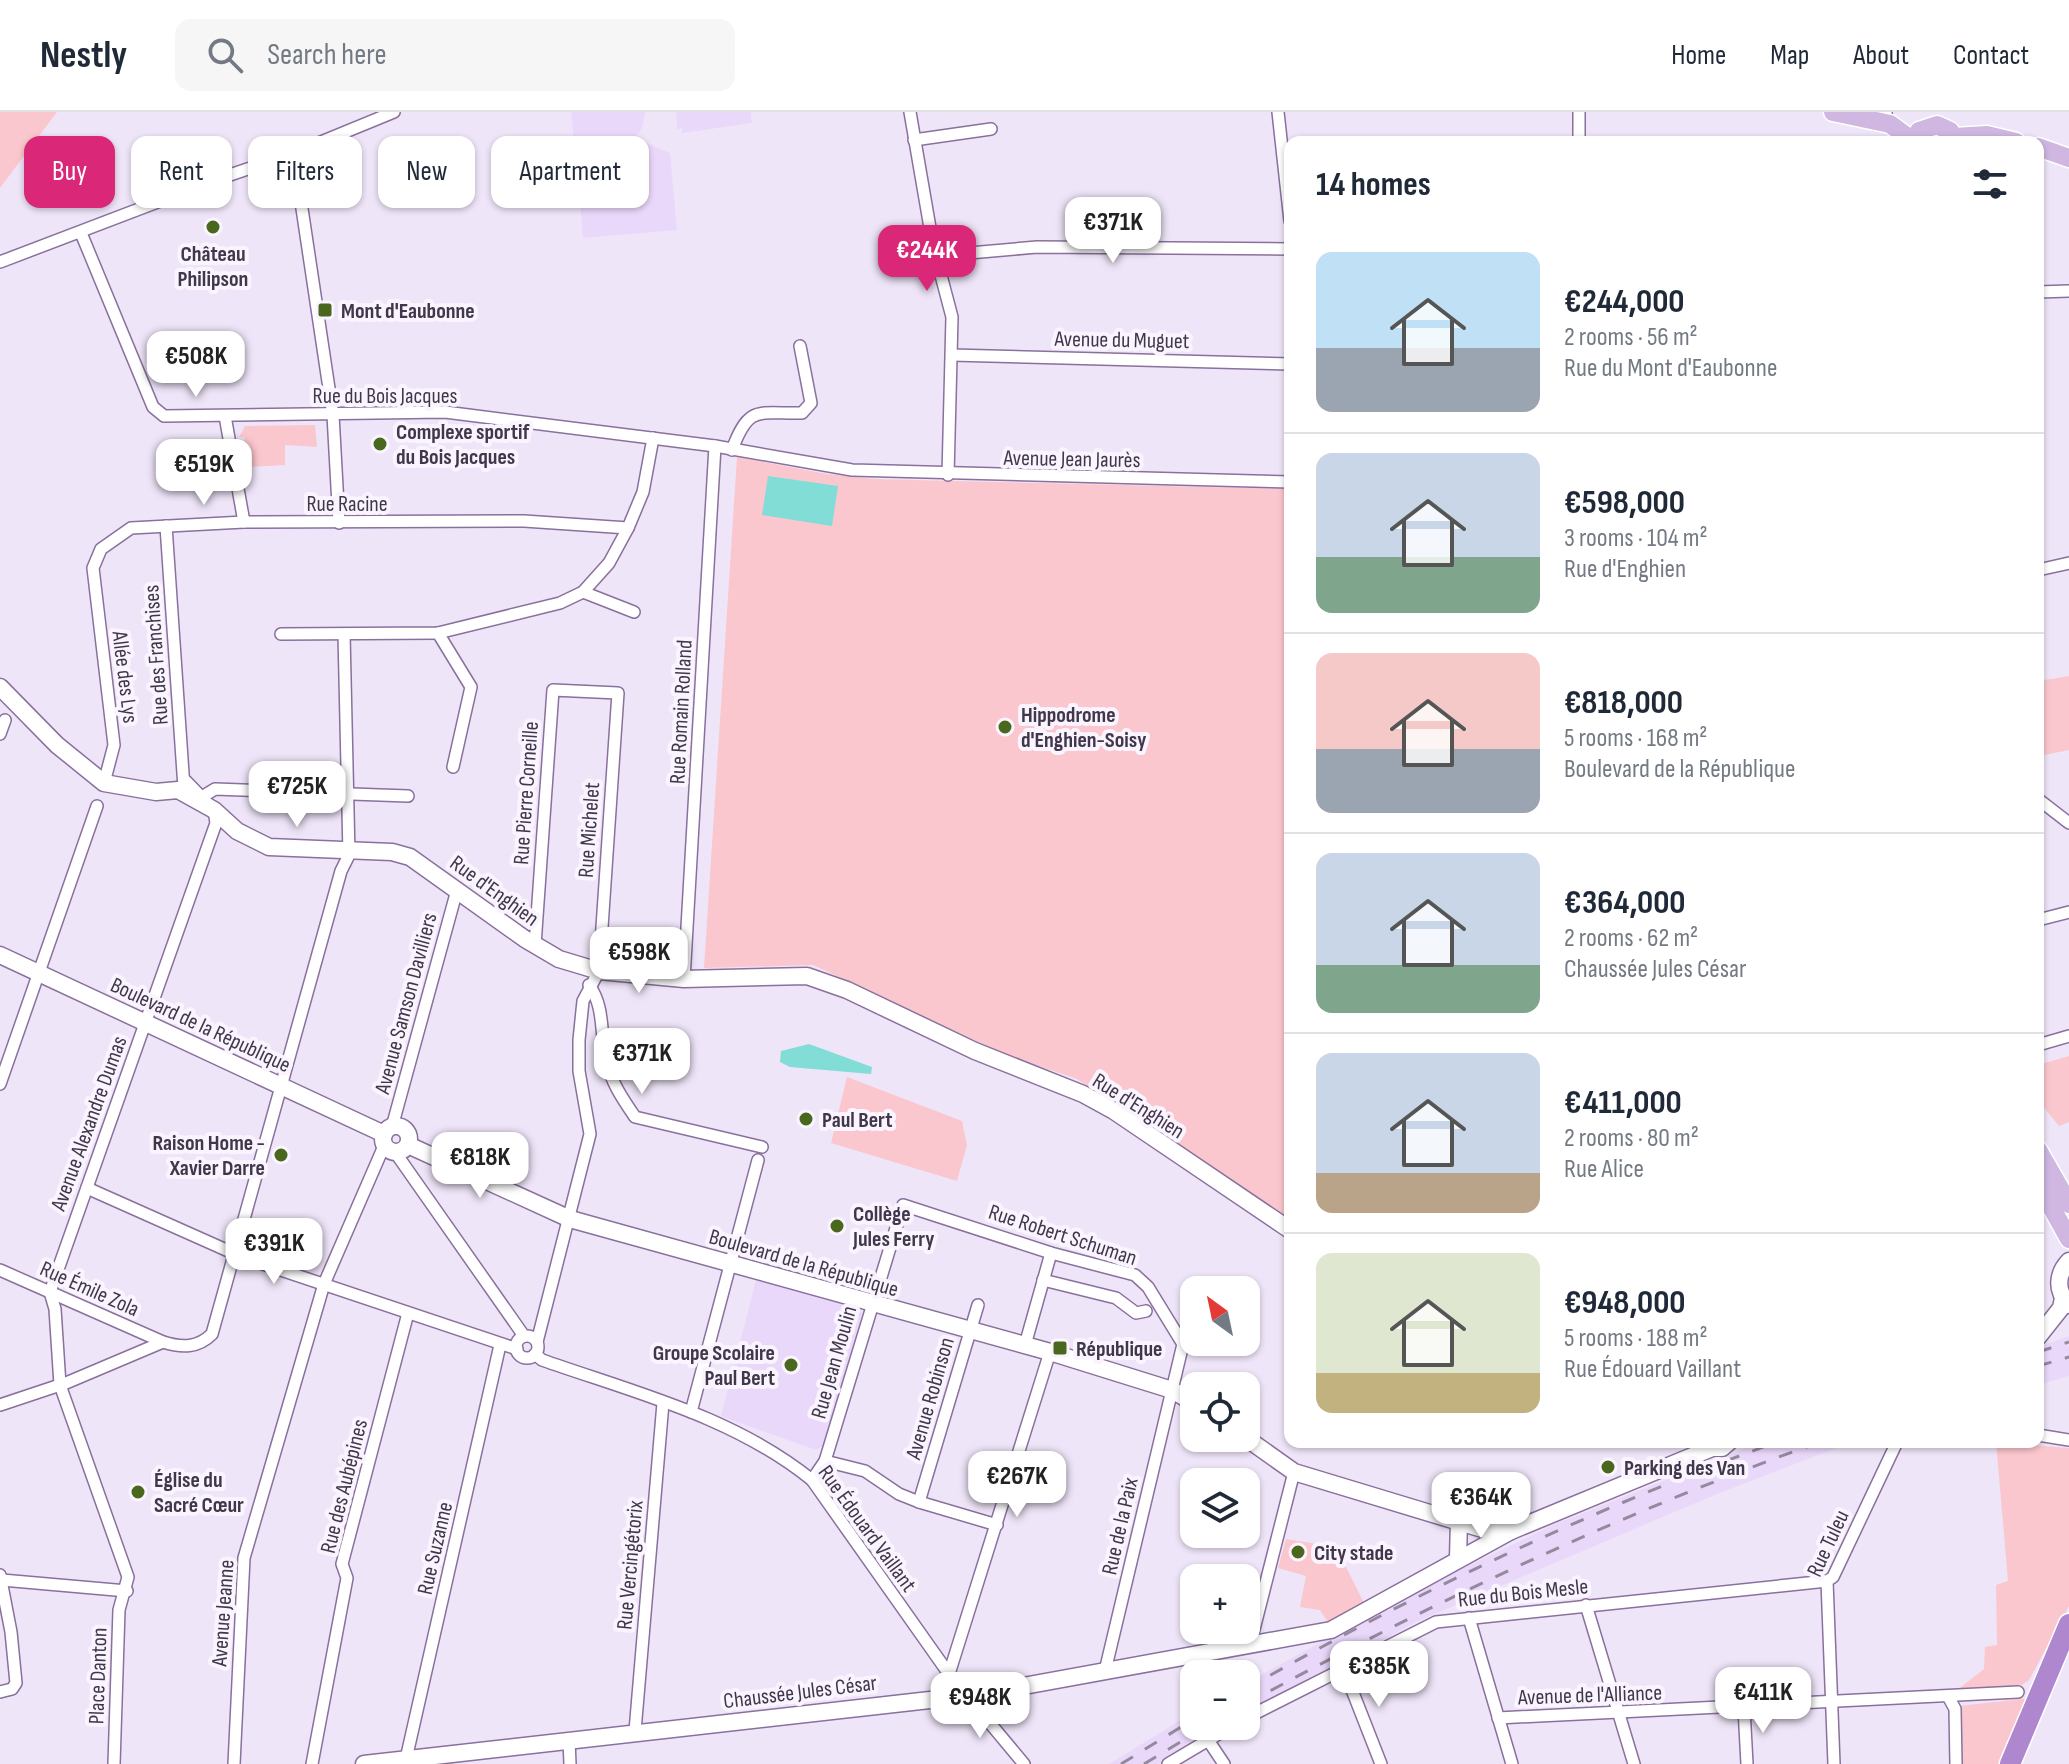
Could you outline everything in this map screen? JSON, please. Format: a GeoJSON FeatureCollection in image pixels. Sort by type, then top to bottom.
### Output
{"type":"FeatureCollection","features":[{"type":"Feature","properties":{"kind":"highway"},"geometry":{"type":"LineString","coordinates":[[2010,1764],[2069,1624]]}},
{"type":"Feature","properties":{"kind":"highway"},"geometry":{"type":"LineString","coordinates":[[2023,1764],[2069,1652]]}},
{"type":"Feature","properties":{"kind":"main road"},"geometry":{"type":"LineString","coordinates":[[1833,112],[1890,124],[1914,136]]}},
{"type":"Feature","properties":{"kind":"main road"},"geometry":{"type":"LineString","coordinates":[[1884,112],[1915,136]]}},
{"type":"Feature","properties":{"kind":"main road"},"geometry":{"type":"LineString","coordinates":[[1918,136],[1937,125],[1950,136]]}},
{"type":"Feature","properties":{"kind":"main road"},"geometry":{"type":"LineString","coordinates":[[2044,149],[2069,159]]}},
{"type":"Feature","properties":{"kind":"main road"},"geometry":{"type":"LineString","coordinates":[[2044,157],[2069,159]]}},
{"type":"Feature","properties":{"kind":"main road"},"geometry":{"type":"LineString","coordinates":[[2044,1160],[2069,1204]]}},
{"type":"Feature","properties":{"kind":"main road"},"geometry":{"type":"LineString","coordinates":[[2044,1194],[2069,1239]]}},
{"type":"Feature","properties":{"kind":"street"},"geometry":{"type":"LineString","coordinates":[[336,136],[394,112]]}},
{"type":"Feature","properties":{"kind":"street"},"geometry":{"type":"LineString","coordinates":[[910,112],[935,256],[952,317],[948,475]]}},
{"type":"Feature","properties":{"kind":"street"},"geometry":{"type":"LineString","coordinates":[[1278,112],[1284,149]]}},
{"type":"Feature","properties":{"kind":"street"},"geometry":{"type":"LineString","coordinates":[[1579,112],[1579,136]]}},
{"type":"Feature","properties":{"kind":"street"},"geometry":{"type":"LineString","coordinates":[[914,140],[991,129]]}},
{"type":"Feature","properties":{"kind":"street"},"geometry":{"type":"LineString","coordinates":[[0,262],[248,169]]}},
{"type":"Feature","properties":{"kind":"street"},"geometry":{"type":"LineString","coordinates":[[302,208],[333,415],[339,523]]}},
{"type":"Feature","properties":{"kind":"street","name":"Rue du Bois Jacques"},"geometry":{"type":"LineString","coordinates":[[81,233],[153,407],[168,416],[445,412],[715,446],[852,470]]}},
{"type":"Feature","properties":{"kind":"street"},"geometry":{"type":"LineString","coordinates":[[935,256],[1037,247],[1284,249]]}},
{"type":"Feature","properties":{"kind":"street"},"geometry":{"type":"LineString","coordinates":[[2044,292],[2069,291]]}},
{"type":"Feature","properties":{"kind":"street"},"geometry":{"type":"LineString","coordinates":[[732,450],[742,422],[750,415],[802,413],[811,403],[800,346]]}},
{"type":"Feature","properties":{"kind":"street","name":"Avenue du Muguet"},"geometry":{"type":"LineString","coordinates":[[952,355],[1284,364]]}},
{"type":"Feature","properties":{"kind":"street"},"geometry":{"type":"LineString","coordinates":[[225,416],[244,522]]}},
{"type":"Feature","properties":{"kind":"street"},"geometry":{"type":"LineString","coordinates":[[281,634],[438,633],[560,603],[583,592],[609,563],[628,528],[643,492],[653,438]]}},
{"type":"Feature","properties":{"kind":"street","name":"Rue Romain Rolland"},"geometry":{"type":"LineString","coordinates":[[684,979],[715,446]]}},
{"type":"Feature","properties":{"kind":"street","name":"Avenue Jean Jaurès"},"geometry":{"type":"LineString","coordinates":[[852,470],[1284,482]]}},
{"type":"Feature","properties":{"kind":"street","name":"Rue Racine"},"geometry":{"type":"LineString","coordinates":[[92,576],[101,549],[131,528],[244,522],[524,521],[628,528]]}},
{"type":"Feature","properties":{"kind":"street","name":"Rue des Franchises"},"geometry":{"type":"LineString","coordinates":[[166,526],[192,793]]}},
{"type":"Feature","properties":{"kind":"street"},"geometry":{"type":"LineString","coordinates":[[2044,569],[2069,563]]}},
{"type":"Feature","properties":{"kind":"street","name":"Allée des Lys"},"geometry":{"type":"LineString","coordinates":[[92,576],[114,745],[104,783]]}},
{"type":"Feature","properties":{"kind":"street"},"geometry":{"type":"LineString","coordinates":[[583,592],[634,612]]}},
{"type":"Feature","properties":{"kind":"street"},"geometry":{"type":"LineString","coordinates":[[438,633],[471,687],[453,767]]}},
{"type":"Feature","properties":{"kind":"street"},"geometry":{"type":"LineString","coordinates":[[0,1405],[60,1385],[163,1342],[188,1346],[199,1344],[212,1334],[350,849],[344,634]]}},
{"type":"Feature","properties":{"kind":"street","name":"Rue d'Enghien"},"geometry":{"type":"LineString","coordinates":[[0,687],[57,745],[104,783],[156,792],[178,790],[192,793],[237,831],[269,847],[350,849],[392,852],[410,857],[535,945],[594,978],[807,976],[847,990],[975,1051],[1094,1099],[1284,1226]]}},
{"type":"Feature","properties":{"kind":"street","name":"Rue Pierre Corneille"},"geometry":{"type":"LineString","coordinates":[[535,945],[553,690],[618,693]]}},
{"type":"Feature","properties":{"kind":"street","name":"Rue Michelet"},"geometry":{"type":"LineString","coordinates":[[536,1348],[590,1134],[579,1071],[583,1001],[594,978],[618,693]]}},
{"type":"Feature","properties":{"kind":"street"},"geometry":{"type":"LineString","coordinates":[[0,734],[5,720]]}},
{"type":"Feature","properties":{"kind":"street"},"geometry":{"type":"LineString","coordinates":[[192,793],[215,789],[408,796]]}},
{"type":"Feature","properties":{"kind":"street"},"geometry":{"type":"LineString","coordinates":[[2044,804],[2069,823]]}},
{"type":"Feature","properties":{"kind":"street"},"geometry":{"type":"LineString","coordinates":[[0,1084],[97,806]]}},
{"type":"Feature","properties":{"kind":"street","name":"Avenue Alexandre Dumas"},"geometry":{"type":"LineString","coordinates":[[50,1292],[213,833],[216,823],[214,810]]}},
{"type":"Feature","properties":{"kind":"street"},"geometry":{"type":"LineString","coordinates":[[213,833],[221,827],[237,831]]}},
{"type":"Feature","properties":{"kind":"street","name":"Avenue Samson Davilliers"},"geometry":{"type":"LineString","coordinates":[[324,1284],[393,1141],[457,890]]}},
{"type":"Feature","properties":{"kind":"street"},"geometry":{"type":"LineString","coordinates":[[2044,918],[2069,912]]}},
{"type":"Feature","properties":{"kind":"street","name":"Boulevard de la République"},"geometry":{"type":"LineString","coordinates":[[0,955],[281,1084],[393,1141],[570,1219],[1050,1352],[1180,1395]]}},
{"type":"Feature","properties":{"kind":"street"},"geometry":{"type":"LineString","coordinates":[[594,978],[601,1006],[601,1037],[613,1083],[635,1117],[762,1147]]}},
{"type":"Feature","properties":{"kind":"street"},"geometry":{"type":"LineString","coordinates":[[2044,1043],[2069,1036]]}},
{"type":"Feature","properties":{"kind":"street"},"geometry":{"type":"LineString","coordinates":[[87,1188],[236,1254],[517,1349],[523,1357],[536,1348],[524,1336],[393,1141]]}},
{"type":"Feature","properties":{"kind":"street"},"geometry":{"type":"LineString","coordinates":[[691,1412],[758,1160]]}},
{"type":"Feature","properties":{"kind":"street","name":"Rue Jean Moulin"},"geometry":{"type":"LineString","coordinates":[[812,1480],[825,1461],[903,1205],[947,1218]]}},
{"type":"Feature","properties":{"kind":"street","name":"Rue Robert Schuman"},"geometry":{"type":"LineString","coordinates":[[947,1218],[1051,1253],[1135,1275],[1148,1287],[1183,1344],[1172,1390]]}},
{"type":"Feature","properties":{"kind":"street"},"geometry":{"type":"LineString","coordinates":[[1025,1345],[1051,1253]]}},
{"type":"Feature","properties":{"kind":"street"},"geometry":{"type":"LineString","coordinates":[[2044,1330],[2061,1308],[2067,1306],[2059,1279],[2069,1261]]}},
{"type":"Feature","properties":{"kind":"street","name":"Rue Émile Zola"},"geometry":{"type":"LineString","coordinates":[[0,1270],[163,1342]]}},
{"type":"Feature","properties":{"kind":"street"},"geometry":{"type":"LineString","coordinates":[[1043,1280],[1116,1298],[1136,1313],[1146,1311]]}},
{"type":"Feature","properties":{"kind":"street","name":"Avenue Jeanne"},"geometry":{"type":"LineString","coordinates":[[234,1764],[244,1558],[324,1284]]}},
{"type":"Feature","properties":{"kind":"street"},"geometry":{"type":"LineString","coordinates":[[6,1690],[16,1683],[1,1578],[127,1591],[128,1577],[60,1385],[55,1309],[50,1292]]}},
{"type":"Feature","properties":{"kind":"street","name":"Avenue Robinson"},"geometry":{"type":"LineString","coordinates":[[919,1502],[978,1305]]}},
{"type":"Feature","properties":{"kind":"street","name":"Rue des Aubépines"},"geometry":{"type":"LineString","coordinates":[[312,1764],[347,1578],[342,1564],[408,1313]]}},
{"type":"Feature","properties":{"kind":"street"},"geometry":{"type":"LineString","coordinates":[[517,1349],[519,1340],[524,1336]]}},
{"type":"Feature","properties":{"kind":"street","name":"Rue Suzanne"},"geometry":{"type":"LineString","coordinates":[[406,1759],[500,1345]]}},
{"type":"Feature","properties":{"kind":"street","name":"Rue Édouard Vaillant"},"geometry":{"type":"LineString","coordinates":[[536,1348],[542,1360],[691,1412],[748,1436],[812,1480],[949,1674],[1024,1764]]}},
{"type":"Feature","properties":{"kind":"street"},"geometry":{"type":"LineString","coordinates":[[949,1674],[1050,1352]]}},
{"type":"Feature","properties":{"kind":"street","name":"Rue de la Paix"},"geometry":{"type":"LineString","coordinates":[[1105,1671],[1172,1390]]}},
{"type":"Feature","properties":{"kind":"street","name":"Rue Vercingétorix"},"geometry":{"type":"LineString","coordinates":[[635,1731],[663,1403]]}},
{"type":"Feature","properties":{"kind":"street"},"geometry":{"type":"LineString","coordinates":[[2044,1436],[2069,1440]]}},
{"type":"Feature","properties":{"kind":"street"},"geometry":{"type":"LineString","coordinates":[[1260,1448],[1294,1472],[1489,1531],[1511,1531]]}},
{"type":"Feature","properties":{"kind":"street","name":"Chaussée Jules César"},"geometry":{"type":"LineString","coordinates":[[364,1764],[965,1694],[1331,1630],[1458,1558],[1499,1541],[1511,1531],[1702,1448]]}},
{"type":"Feature","properties":{"kind":"street","name":"Rue Tuleu"},"geometry":{"type":"LineString","coordinates":[[1834,1764],[1827,1581],[1833,1577],[1894,1448]]}},
{"type":"Feature","properties":{"kind":"street"},"geometry":{"type":"LineString","coordinates":[[825,1461],[865,1471],[899,1494],[919,1502],[997,1525]]}},
{"type":"Feature","properties":{"kind":"street"},"geometry":{"type":"LineString","coordinates":[[1250,1645],[1294,1472]]}},
{"type":"Feature","properties":{"kind":"street"},"geometry":{"type":"LineString","coordinates":[[1458,1558],[1459,1521]]}},
{"type":"Feature","properties":{"kind":"street","name":"Rue du Bois Mesle"},"geometry":{"type":"LineString","coordinates":[[1260,1711],[1419,1627],[1469,1618],[1827,1581]]}},
{"type":"Feature","properties":{"kind":"street","name":"Place Danton"},"geometry":{"type":"LineString","coordinates":[[114,1764],[119,1610],[127,1591]]}},
{"type":"Feature","properties":{"kind":"street"},"geometry":{"type":"LineString","coordinates":[[1586,1605],[1634,1764]]}},
{"type":"Feature","properties":{"kind":"street"},"geometry":{"type":"LineString","coordinates":[[1469,1618],[1512,1764]]}},
{"type":"Feature","properties":{"kind":"street"},"geometry":{"type":"LineString","coordinates":[[1343,1667],[1381,1764]]}},
{"type":"Feature","properties":{"kind":"street","name":"Avenue de l'Alliance"},"geometry":{"type":"LineString","coordinates":[[1498,1718],[1832,1704],[2018,1692]]}},
{"type":"Feature","properties":{"kind":"street"},"geometry":{"type":"LineString","coordinates":[[1949,1698],[1955,1709],[1956,1764]]}},
{"type":"Feature","properties":{"kind":"street"},"geometry":{"type":"LineString","coordinates":[[1744,1708],[1747,1764]]}},
{"type":"Feature","properties":{"kind":"street"},"geometry":{"type":"LineString","coordinates":[[569,1740],[570,1764]]}},
{"type":"Feature","properties":{"kind":"street"},"geometry":{"type":"LineString","coordinates":[[1168,1764],[1208,1740],[1224,1764]]}},
{"type":"Feature","properties":{"kind":"shaded area"},"geometry":{"type":"Polygon","coordinates":[[[0,112],[57,112],[39,136],[24,136],[24,156],[0,188],[0,112]]]}},
{"type":"Feature","properties":{"kind":"shaded area"},"geometry":{"type":"Polygon","coordinates":[[[571,112],[645,112],[642,128],[636,136],[573,136],[571,112]]]}},
{"type":"Feature","properties":{"kind":"shaded area"},"geometry":{"type":"Polygon","coordinates":[[[676,112],[751,112],[752,123],[682,133],[682,128],[677,129],[676,112]]]}},
{"type":"Feature","properties":{"kind":"shaded area"},"geometry":{"type":"Polygon","coordinates":[[[649,144],[670,153],[677,230],[583,238],[581,208],[649,208],[649,144]]]}},
{"type":"Feature","properties":{"kind":"shaded area"},"geometry":{"type":"Polygon","coordinates":[[[315,425],[317,447],[285,445],[285,465],[249,467],[244,437],[239,437],[245,426],[315,425]]]}},
{"type":"Feature","properties":{"kind":"shaded area","name":"Hippodrome d'Enghien-Soisy"},"geometry":{"type":"Polygon","coordinates":[[[737,457],[827,474],[875,479],[1284,489],[1284,1216],[1077,1079],[1009,1056],[813,965],[704,968],[737,457]]]}},
{"type":"Feature","properties":{"kind":"shaded area"},"geometry":{"type":"Polygon","coordinates":[[[768,476],[838,486],[832,526],[762,515],[768,476]]]}},
{"type":"Feature","properties":{"kind":"shaded area"},"geometry":{"type":"Polygon","coordinates":[[[2069,676],[2069,750],[2044,755],[2044,680],[2069,676]]]}},
{"type":"Feature","properties":{"kind":"shaded area"},"geometry":{"type":"Polygon","coordinates":[[[809,1044],[872,1067],[871,1074],[790,1067],[780,1062],[781,1051],[809,1044]]]}},
{"type":"Feature","properties":{"kind":"shaded area"},"geometry":{"type":"Polygon","coordinates":[[[2069,1056],[2069,1122],[2059,1126],[2044,1107],[2044,1063],[2069,1056]]]}},
{"type":"Feature","properties":{"kind":"shaded area"},"geometry":{"type":"Polygon","coordinates":[[[847,1077],[962,1121],[967,1145],[957,1181],[831,1143],[847,1077]]]}},
{"type":"Feature","properties":{"kind":"shaded area","name":"Groupe Scolaire Paul Bert"},"geometry":{"type":"Polygon","coordinates":[[[756,1280],[858,1306],[862,1314],[824,1445],[816,1450],[721,1416],[756,1280]]]}},
{"type":"Feature","properties":{"kind":"shaded area"},"geometry":{"type":"Polygon","coordinates":[[[2069,1336],[2069,1376],[2044,1383],[2044,1345],[2069,1336]]]}},
{"type":"Feature","properties":{"kind":"shaded area"},"geometry":{"type":"Polygon","coordinates":[[[1746,1448],[1836,1448],[1717,1494],[1418,1621],[1260,1706],[1260,1675],[1407,1595],[1553,1525],[1746,1448]]]}},
{"type":"Feature","properties":{"kind":"shaded area"},"geometry":{"type":"Polygon","coordinates":[[[1997,1448],[2069,1448],[2069,1606],[2029,1680],[2022,1685],[1957,1690],[1984,1669],[1985,1647],[1997,1645],[1996,1585],[2008,1581],[1997,1448]]]}},
{"type":"Feature","properties":{"kind":"shaded area"},"geometry":{"type":"Polygon","coordinates":[[[1286,1539],[1336,1547],[1364,1603],[1329,1624],[1320,1610],[1300,1607],[1306,1576],[1278,1568],[1286,1539]]]}},
{"type":"Feature","properties":{"kind":"shaded area"},"geometry":{"type":"Polygon","coordinates":[[[2030,1698],[2000,1764],[1961,1764],[1959,1706],[2030,1698]]]}},
{"type":"Feature","properties":{"kind":"shaded area"},"geometry":{"type":"Polygon","coordinates":[[[1180,1721],[1180,1740],[1200,1740],[1158,1764],[1109,1764],[1180,1721]]]}},
{"type":"Feature","properties":{"kind":"railway"},"geometry":{"type":"LineString","coordinates":[[2044,1350],[2069,1342]]}},
{"type":"Feature","properties":{"kind":"railway"},"geometry":{"type":"LineString","coordinates":[[2044,1364],[2069,1357]]}},
{"type":"Feature","properties":{"kind":"railway"},"geometry":{"type":"LineString","coordinates":[[1260,1681],[1374,1619],[1506,1554],[1641,1495],[1761,1448]]}},
{"type":"Feature","properties":{"kind":"railway"},"geometry":{"type":"LineString","coordinates":[[1260,1697],[1456,1595],[1600,1529],[1804,1448]]}},
{"type":"Feature","properties":{"kind":"railway"},"geometry":{"type":"LineString","coordinates":[[1121,1764],[1180,1728]]}},
{"type":"Feature","properties":{"kind":"railway"},"geometry":{"type":"LineString","coordinates":[[1144,1764],[1184,1740]]}},
{"type":"Feature","properties":{"kind":"place","name":"Château Philipson"},"geometry":{"type":"Point","coordinates":[213,227]}},
{"type":"Feature","properties":{"kind":"place","name":"Mont d'Eaubonne"},"geometry":{"type":"Point","coordinates":[325,310]}},
{"type":"Feature","properties":{"kind":"place","name":"Complexe sportif du Bois Jacques"},"geometry":{"type":"Point","coordinates":[380,444]}},
{"type":"Feature","properties":{"kind":"place","name":"Hippodrome d'Enghien-Soisy"},"geometry":{"type":"Point","coordinates":[1005,727]}},
{"type":"Feature","properties":{"kind":"place","name":"Paul Bert"},"geometry":{"type":"Point","coordinates":[806,1119]}},
{"type":"Feature","properties":{"kind":"place","name":"Raison Home - Xavier Darre"},"geometry":{"type":"Point","coordinates":[281,1155]}},
{"type":"Feature","properties":{"kind":"place","name":"Collège Jules Ferry"},"geometry":{"type":"Point","coordinates":[837,1226]}},
{"type":"Feature","properties":{"kind":"place","name":"République"},"geometry":{"type":"Point","coordinates":[1060,1348]}},
{"type":"Feature","properties":{"kind":"place","name":"Groupe Scolaire Paul Bert"},"geometry":{"type":"Point","coordinates":[791,1365]}},
{"type":"Feature","properties":{"kind":"place","name":"Parking des Van"},"geometry":{"type":"Point","coordinates":[1608,1467]}},
{"type":"Feature","properties":{"kind":"place","name":"Église du Sacré Cœur"},"geometry":{"type":"Point","coordinates":[138,1492]}},
{"type":"Feature","properties":{"kind":"place","name":"City stade"},"geometry":{"type":"Point","coordinates":[1298,1552]}}]}
